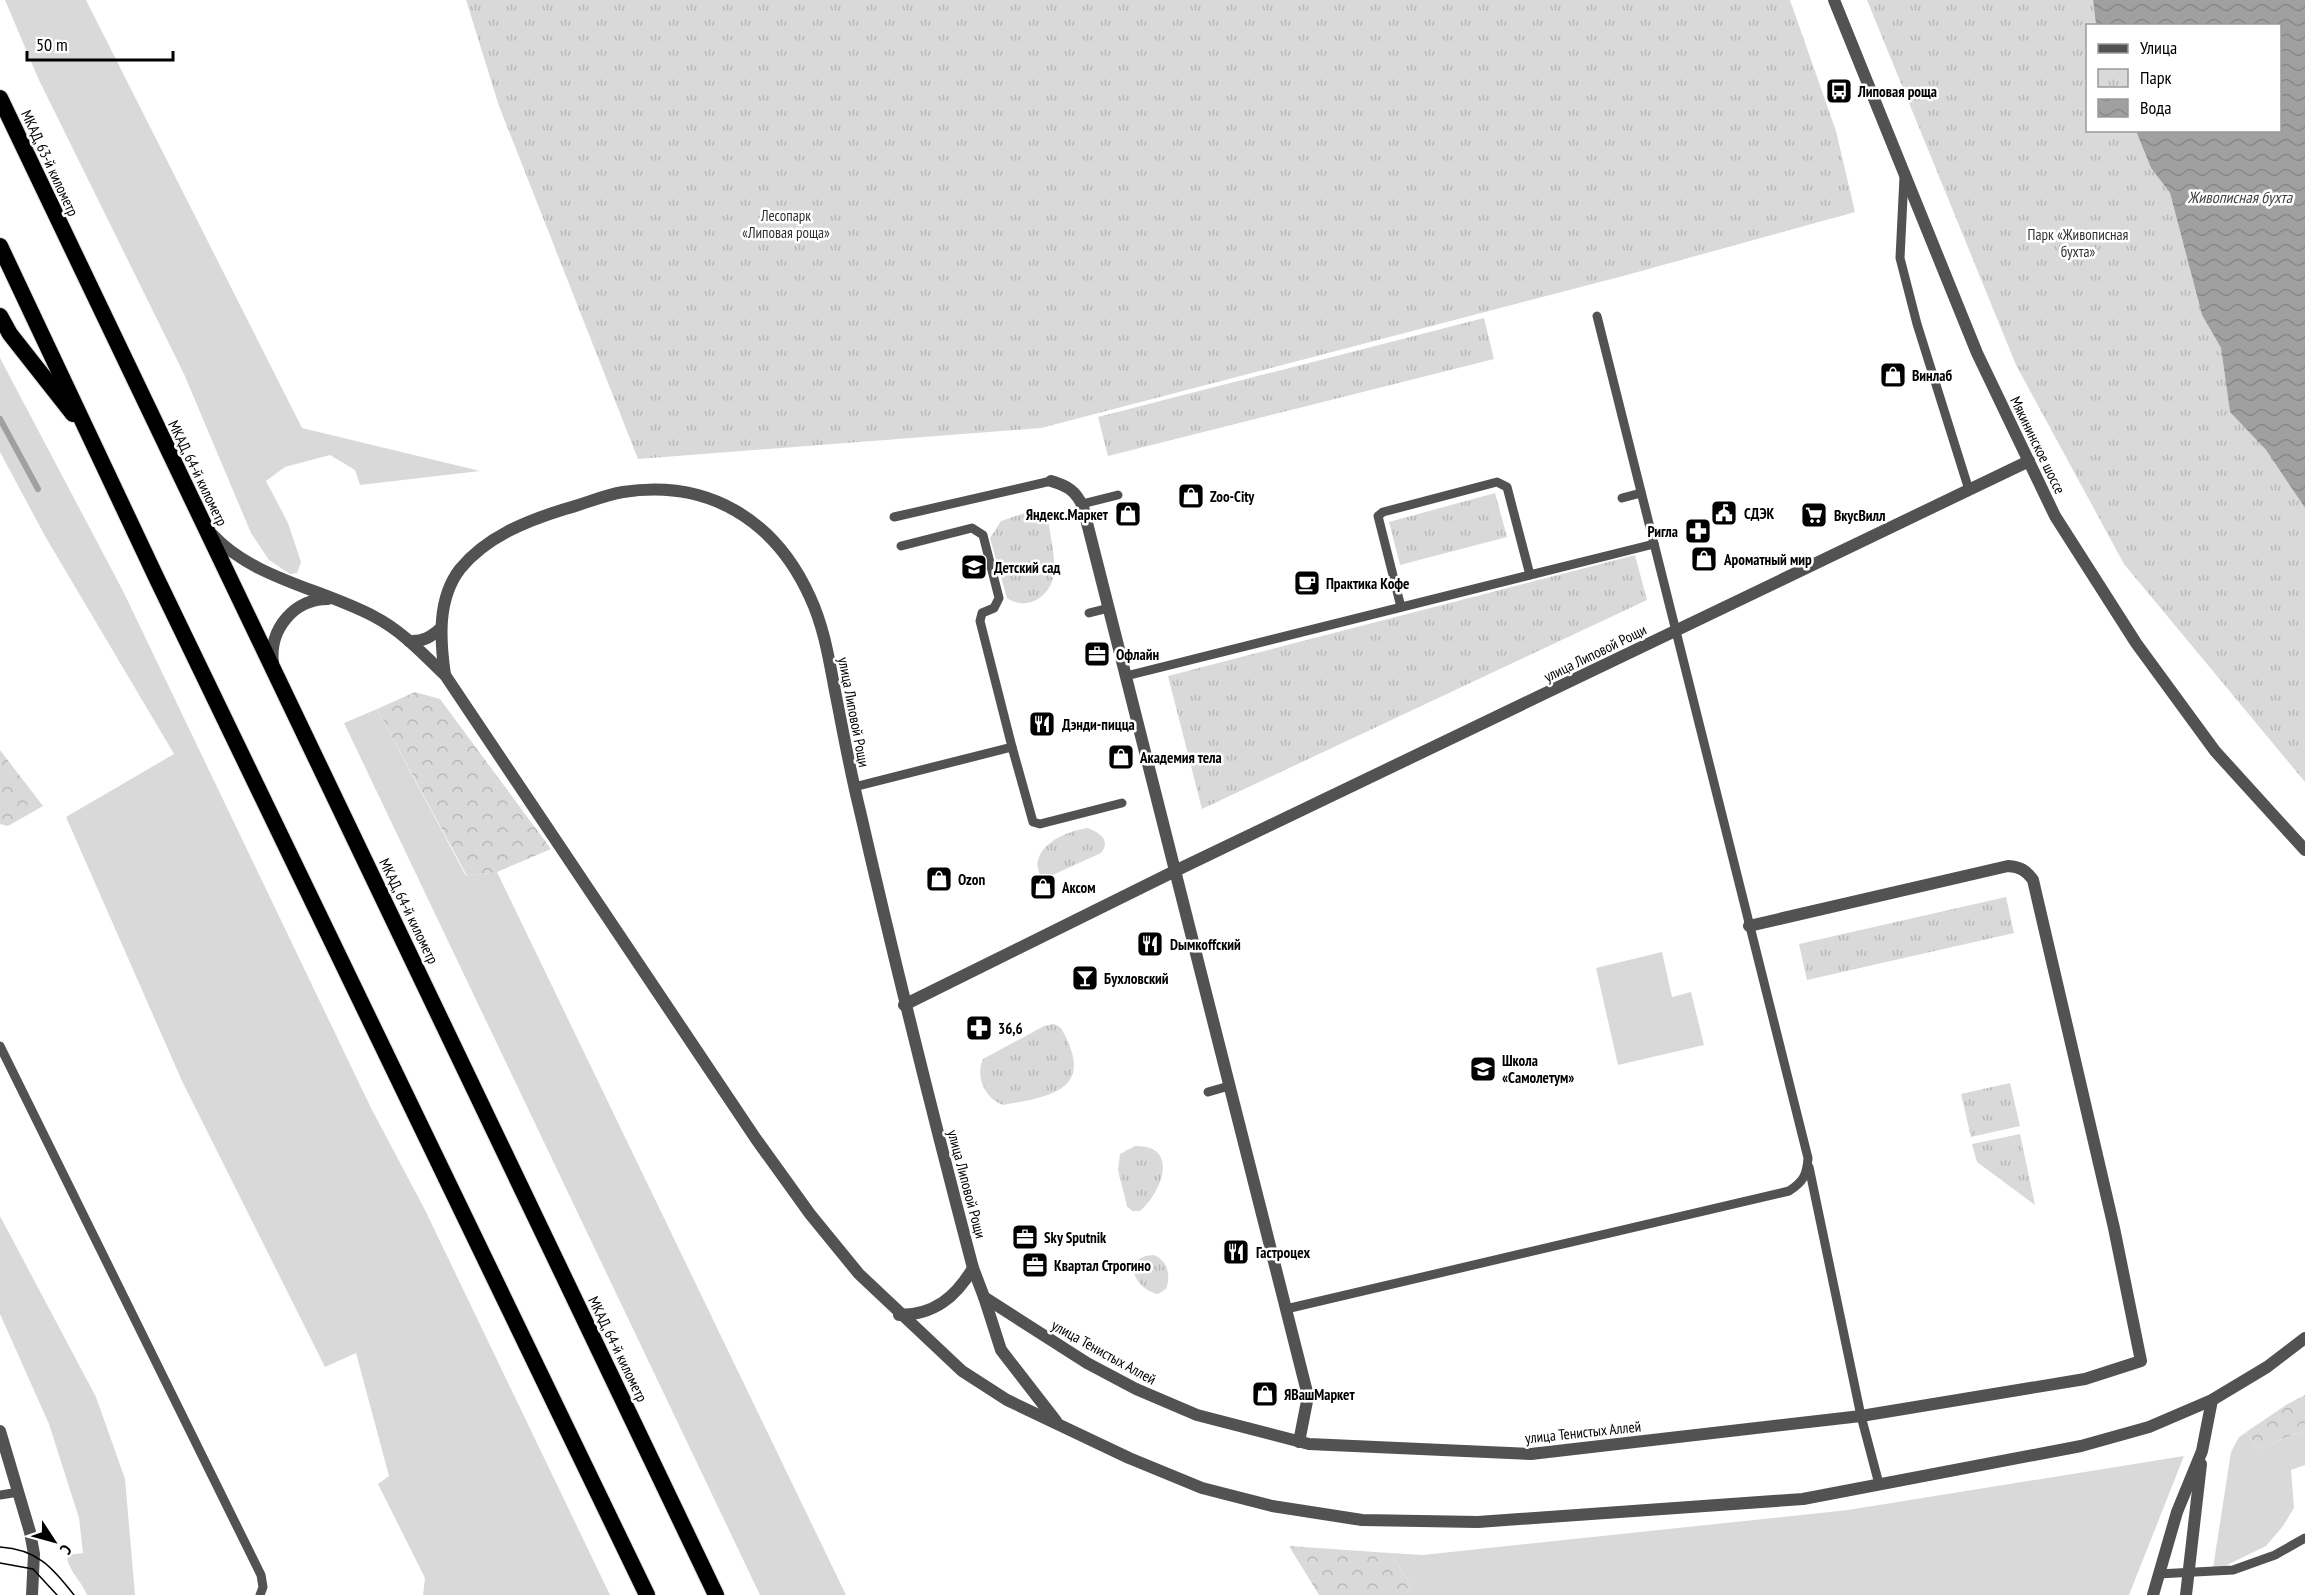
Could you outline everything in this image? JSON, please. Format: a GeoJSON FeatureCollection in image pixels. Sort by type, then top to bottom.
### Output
{"type":"FeatureCollection","features":[{"type":"Feature","properties":{"kind":"highway","name":"МКАД, 63-й километр"},"geometry":{"type":"LineString","coordinates":[[0,98],[67,243]]}},
{"type":"Feature","properties":{"kind":"highway","name":"МКАД, 64-й километр"},"geometry":{"type":"LineString","coordinates":[[67,243],[716,1595]]}},
{"type":"Feature","properties":{"kind":"highway"},"geometry":{"type":"LineString","coordinates":[[0,246],[94,441],[156,577],[647,1595]]}},
{"type":"Feature","properties":{"kind":"highway"},"geometry":{"type":"LineString","coordinates":[[0,316],[10,334],[94,441]]}},
{"type":"Feature","properties":{"kind":"street","name":"Мякининское шоссе"},"geometry":{"type":"LineString","coordinates":[[1834,0],[1977,353],[2071,544],[2136,643],[2216,751],[2305,850]]}},
{"type":"Feature","properties":{"kind":"street","name":"улица Липовой Рощи"},"geometry":{"type":"LineString","coordinates":[[904,1005],[2029,461]]}},
{"type":"Feature","properties":{"kind":"street"},"geometry":{"type":"LineString","coordinates":[[1051,481],[1067,486],[1077,494],[1082,504],[1109,608],[1308,1396],[1299,1442]]}},
{"type":"Feature","properties":{"kind":"street","name":"улица Липовой Рощи"},"geometry":{"type":"LineString","coordinates":[[445,675],[441,628],[445,603],[459,571],[487,542],[536,518],[622,492],[663,490],[703,496],[739,511],[773,537],[810,597],[824,634],[854,787],[904,1005],[973,1268],[1001,1350],[1056,1422]]}},
{"type":"Feature","properties":{"kind":"street"},"geometry":{"type":"LineString","coordinates":[[202,524],[223,546],[245,561],[377,618],[409,641],[445,675],[756,1138],[810,1214],[858,1274],[900,1315],[962,1371],[1007,1400],[1129,1458],[1203,1488],[1272,1506],[1362,1520],[1478,1522],[1803,1499],[2081,1446],[2149,1427],[2212,1400],[2267,1368],[2305,1338]]}},
{"type":"Feature","properties":{"kind":"street"},"geometry":{"type":"LineString","coordinates":[[276,676],[272,646],[287,616],[300,604],[316,599],[333,598]]}},
{"type":"Feature","properties":{"kind":"street"},"geometry":{"type":"LineString","coordinates":[[409,641],[418,642],[431,637],[441,628]]}},
{"type":"Feature","properties":{"kind":"street","name":"улица Тенистых Аллей"},"geometry":{"type":"LineString","coordinates":[[984,1298],[1088,1363],[1162,1401],[1197,1415],[1299,1442],[1531,1454],[1861,1416],[2085,1379],[2141,1361],[2114,1228],[2033,880],[2027,872],[2019,867],[2008,866],[1749,926]]}},
{"type":"Feature","properties":{"kind":"street"},"geometry":{"type":"LineString","coordinates":[[900,1315],[917,1315],[934,1309],[949,1299],[973,1268]]}},
{"type":"Feature","properties":{"kind":"street"},"geometry":{"type":"LineString","coordinates":[[2186,1595],[2202,1451],[2212,1400]]}},
{"type":"Feature","properties":{"kind":"street"},"geometry":{"type":"LineString","coordinates":[[0,1431],[19,1492],[34,1554],[32,1595]]}},
{"type":"Feature","properties":{"kind":"street"},"geometry":{"type":"LineString","coordinates":[[2153,1595],[2177,1512],[2202,1451]]}},
{"type":"Feature","properties":{"kind":"lane"},"geometry":{"type":"LineString","coordinates":[[1905,172],[1900,258],[1917,324],[1969,490]]}},
{"type":"Feature","properties":{"kind":"lane"},"geometry":{"type":"LineString","coordinates":[[1597,316],[1808,1158],[1861,1416],[1879,1484]]}},
{"type":"Feature","properties":{"kind":"lane"},"geometry":{"type":"LineString","coordinates":[[894,517],[1051,481]]}},
{"type":"Feature","properties":{"kind":"lane"},"geometry":{"type":"LineString","coordinates":[[1401,607],[1378,516],[1383,512],[1497,482],[1507,487],[1530,575]]}},
{"type":"Feature","properties":{"kind":"lane"},"geometry":{"type":"LineString","coordinates":[[1622,498],[1641,493]]}},
{"type":"Feature","properties":{"kind":"lane"},"geometry":{"type":"LineString","coordinates":[[1082,504],[1118,495]]}},
{"type":"Feature","properties":{"kind":"lane"},"geometry":{"type":"LineString","coordinates":[[901,546],[972,528],[983,535],[999,598],[994,608],[982,613],[980,621],[1033,822],[1040,824],[1122,803]]}},
{"type":"Feature","properties":{"kind":"lane"},"geometry":{"type":"LineString","coordinates":[[1126,676],[1654,544]]}},
{"type":"Feature","properties":{"kind":"lane"},"geometry":{"type":"LineString","coordinates":[[1089,613],[1109,608]]}},
{"type":"Feature","properties":{"kind":"lane"},"geometry":{"type":"LineString","coordinates":[[854,787],[1012,747]]}},
{"type":"Feature","properties":{"kind":"lane"},"geometry":{"type":"LineString","coordinates":[[0,1046],[261,1575],[260,1595]]}},
{"type":"Feature","properties":{"kind":"lane"},"geometry":{"type":"LineString","coordinates":[[1208,1092],[1229,1086]]}},
{"type":"Feature","properties":{"kind":"lane"},"geometry":{"type":"LineString","coordinates":[[1286,1309],[1790,1191],[1801,1183],[1808,1172],[1808,1158]]}},
{"type":"Feature","properties":{"kind":"lane"},"geometry":{"type":"LineString","coordinates":[[0,1495],[19,1492]]}},
{"type":"Feature","properties":{"kind":"lane"},"geometry":{"type":"LineString","coordinates":[[2158,1574],[2234,1570],[2276,1555],[2305,1538]]}},
{"type":"Feature","properties":{"kind":"green space"},"geometry":{"type":"Polygon","coordinates":[[[5,0],[86,0],[302,428],[480,471],[360,485],[355,470],[330,455],[285,467],[266,481],[288,523],[301,562],[297,573],[290,574],[269,560],[251,533],[184,374],[38,78],[5,0]]]}},
{"type":"Feature","properties":{"kind":"green space","name":"Лесопарк «Липовая роща»"},"geometry":{"type":"Polygon","coordinates":[[[466,0],[1790,0],[1836,131],[1855,212],[1623,276],[1041,428],[638,459],[499,106],[466,0]]]}},
{"type":"Feature","properties":{"kind":"green space","name":"Парк «Живописная бухта»"},"geometry":{"type":"Polygon","coordinates":[[[1867,0],[2093,0],[2096,24],[2086,24],[2086,132],[2136,132],[2151,168],[2170,193],[2202,315],[2221,348],[2230,412],[2266,450],[2305,508],[2305,782],[2124,564],[2016,365],[1867,0]]]}},
{"type":"Feature","properties":{"kind":"green space"},"geometry":{"type":"Polygon","coordinates":[[[1484,318],[1494,359],[1108,456],[1098,417],[1484,318]]]}},
{"type":"Feature","properties":{"kind":"green space"},"geometry":{"type":"Polygon","coordinates":[[[0,358],[123,591],[371,1108],[425,1210],[610,1595],[423,1595],[425,1578],[378,1484],[389,1476],[356,1353],[325,1367],[182,1081],[66,817],[174,754],[45,536],[0,452],[0,358]]]}},
{"type":"Feature","properties":{"kind":"green space"},"geometry":{"type":"Polygon","coordinates":[[[1495,493],[1507,537],[1400,565],[1389,522],[1495,493]]]}},
{"type":"Feature","properties":{"kind":"green space"},"geometry":{"type":"Polygon","coordinates":[[[1025,513],[1036,513],[1049,524],[1054,567],[1050,586],[1044,594],[1034,601],[1017,603],[1007,598],[990,538],[1001,521],[1025,513]]]}},
{"type":"Feature","properties":{"kind":"green space"},"geometry":{"type":"Polygon","coordinates":[[[1635,555],[1647,600],[1202,809],[1168,676],[1635,555]]]}},
{"type":"Feature","properties":{"kind":"green space"},"geometry":{"type":"Polygon","coordinates":[[[415,692],[440,699],[551,849],[497,872],[467,876],[377,709],[415,692]]]}},
{"type":"Feature","properties":{"kind":"green space"},"geometry":{"type":"Polygon","coordinates":[[[377,709],[466,876],[497,872],[846,1595],[760,1595],[344,723],[377,709]]]}},
{"type":"Feature","properties":{"kind":"green space"},"geometry":{"type":"Polygon","coordinates":[[[0,750],[43,806],[8,826],[0,824],[0,750]]]}},
{"type":"Feature","properties":{"kind":"green space"},"geometry":{"type":"Polygon","coordinates":[[[1088,828],[1103,838],[1105,844],[1101,853],[1046,878],[1040,875],[1039,856],[1051,842],[1088,828]]]}},
{"type":"Feature","properties":{"kind":"green space"},"geometry":{"type":"Polygon","coordinates":[[[2006,897],[2014,933],[1807,980],[1799,944],[2006,897]]]}},
{"type":"Feature","properties":{"kind":"green space"},"geometry":{"type":"Polygon","coordinates":[[[1662,952],[1672,997],[1691,992],[1704,1045],[1618,1065],[1596,968],[1662,952]]]}},
{"type":"Feature","properties":{"kind":"green space"},"geometry":{"type":"Polygon","coordinates":[[[1054,1024],[1061,1028],[1071,1048],[1074,1064],[1071,1077],[1064,1086],[1053,1093],[1003,1105],[997,1102],[987,1092],[981,1080],[983,1059],[1044,1026],[1054,1024]]]}},
{"type":"Feature","properties":{"kind":"green space"},"geometry":{"type":"Polygon","coordinates":[[[2010,1083],[2020,1126],[1971,1137],[1961,1094],[2010,1083]]]}},
{"type":"Feature","properties":{"kind":"green space"},"geometry":{"type":"Polygon","coordinates":[[[2020,1134],[2035,1205],[1977,1162],[1972,1144],[2020,1134]]]}},
{"type":"Feature","properties":{"kind":"green space"},"geometry":{"type":"Polygon","coordinates":[[[1135,1146],[1149,1148],[1158,1153],[1163,1171],[1155,1193],[1140,1211],[1132,1211],[1127,1206],[1118,1170],[1120,1154],[1135,1146]]]}},
{"type":"Feature","properties":{"kind":"green space"},"geometry":{"type":"Polygon","coordinates":[[[0,1216],[96,1397],[125,1479],[135,1595],[87,1595],[69,1566],[67,1555],[83,1553],[79,1518],[49,1424],[0,1314],[0,1216]]]}},
{"type":"Feature","properties":{"kind":"green space"},"geometry":{"type":"Polygon","coordinates":[[[1154,1255],[1165,1265],[1168,1274],[1166,1289],[1158,1294],[1142,1286],[1134,1273],[1137,1261],[1154,1255]]]}},
{"type":"Feature","properties":{"kind":"green space"},"geometry":{"type":"Polygon","coordinates":[[[2305,1395],[2305,1430],[2258,1449],[2247,1433],[2239,1437],[2286,1405],[2305,1395]]]}},
{"type":"Feature","properties":{"kind":"green space"},"geometry":{"type":"Polygon","coordinates":[[[2305,1430],[2305,1465],[2291,1470],[2294,1508],[2283,1526],[2266,1546],[2225,1566],[2213,1568],[2231,1452],[2239,1437],[2247,1433],[2258,1449],[2305,1430]]]}},
{"type":"Feature","properties":{"kind":"green space"},"geometry":{"type":"Polygon","coordinates":[[[2184,1456],[2129,1595],[1403,1595],[1412,1587],[1390,1553],[1423,1555],[1848,1510],[2184,1456]]]}},
{"type":"Feature","properties":{"kind":"green space"},"geometry":{"type":"Polygon","coordinates":[[[1289,1546],[1390,1553],[1412,1587],[1403,1595],[1319,1595],[1289,1546]]]}},
{"type":"Feature","properties":{"kind":"water","name":"Живописная бухта"},"geometry":{"type":"Polygon","coordinates":[[[2093,0],[2305,0],[2305,508],[2266,450],[2230,412],[2221,348],[2202,315],[2170,193],[2151,168],[2136,132],[2281,132],[2281,24],[2096,24],[2093,0]]]}},
{"type":"Feature","properties":{"kind":"waterway"},"geometry":{"type":"LineString","coordinates":[[0,419],[38,489]]}},
{"type":"Feature","properties":{"kind":"tram line"},"geometry":{"type":"LineString","coordinates":[[0,1547],[34,1556],[51,1568],[74,1595]]}},
{"type":"Feature","properties":{"kind":"tram line"},"geometry":{"type":"LineString","coordinates":[[0,1563],[33,1569],[57,1595]]}},
{"type":"Feature","properties":{"kind":"place","name":"Липовая роща"},"geometry":{"type":"Point","coordinates":[1839,91]}},
{"type":"Feature","properties":{"kind":"place","name":"Винлаб"},"geometry":{"type":"Point","coordinates":[1893,375]}},
{"type":"Feature","properties":{"kind":"place","name":"Zoo-City"},"geometry":{"type":"Point","coordinates":[1191,496]}},
{"type":"Feature","properties":{"kind":"place","name":"СДЭК"},"geometry":{"type":"Point","coordinates":[1724,513]}},
{"type":"Feature","properties":{"kind":"place","name":"Яндекс.Маркет"},"geometry":{"type":"Point","coordinates":[1128,514]}},
{"type":"Feature","properties":{"kind":"place","name":"ВкусВилл"},"geometry":{"type":"Point","coordinates":[1814,515]}},
{"type":"Feature","properties":{"kind":"place","name":"Ригла"},"geometry":{"type":"Point","coordinates":[1698,531]}},
{"type":"Feature","properties":{"kind":"place","name":"Ароматный мир"},"geometry":{"type":"Point","coordinates":[1704,559]}},
{"type":"Feature","properties":{"kind":"place","name":"Детский сад"},"geometry":{"type":"Point","coordinates":[974,567]}},
{"type":"Feature","properties":{"kind":"place","name":"Практика Кофе"},"geometry":{"type":"Point","coordinates":[1307,583]}},
{"type":"Feature","properties":{"kind":"place","name":"Офлайн"},"geometry":{"type":"Point","coordinates":[1097,654]}},
{"type":"Feature","properties":{"kind":"place","name":"Дэнди-пицца"},"geometry":{"type":"Point","coordinates":[1042,724]}},
{"type":"Feature","properties":{"kind":"place","name":"Академия тела"},"geometry":{"type":"Point","coordinates":[1121,757]}},
{"type":"Feature","properties":{"kind":"place","name":"Ozon"},"geometry":{"type":"Point","coordinates":[939,879]}},
{"type":"Feature","properties":{"kind":"place","name":"Аксом"},"geometry":{"type":"Point","coordinates":[1043,887]}},
{"type":"Feature","properties":{"kind":"place","name":"Dымкoffский"},"geometry":{"type":"Point","coordinates":[1150,944]}},
{"type":"Feature","properties":{"kind":"place","name":"Бухловский"},"geometry":{"type":"Point","coordinates":[1085,978]}},
{"type":"Feature","properties":{"kind":"place","name":"36,6"},"geometry":{"type":"Point","coordinates":[979,1028]}},
{"type":"Feature","properties":{"kind":"place","name":"Школа «Самолетум»"},"geometry":{"type":"Point","coordinates":[1483,1069]}},
{"type":"Feature","properties":{"kind":"place","name":"Sky Sputnik"},"geometry":{"type":"Point","coordinates":[1025,1237]}},
{"type":"Feature","properties":{"kind":"place","name":"Гастроцех"},"geometry":{"type":"Point","coordinates":[1236,1252]}},
{"type":"Feature","properties":{"kind":"place","name":"Квартал Строгино"},"geometry":{"type":"Point","coordinates":[1035,1265]}},
{"type":"Feature","properties":{"kind":"place","name":"ЯВашМаркет"},"geometry":{"type":"Point","coordinates":[1265,1394]}}]}
